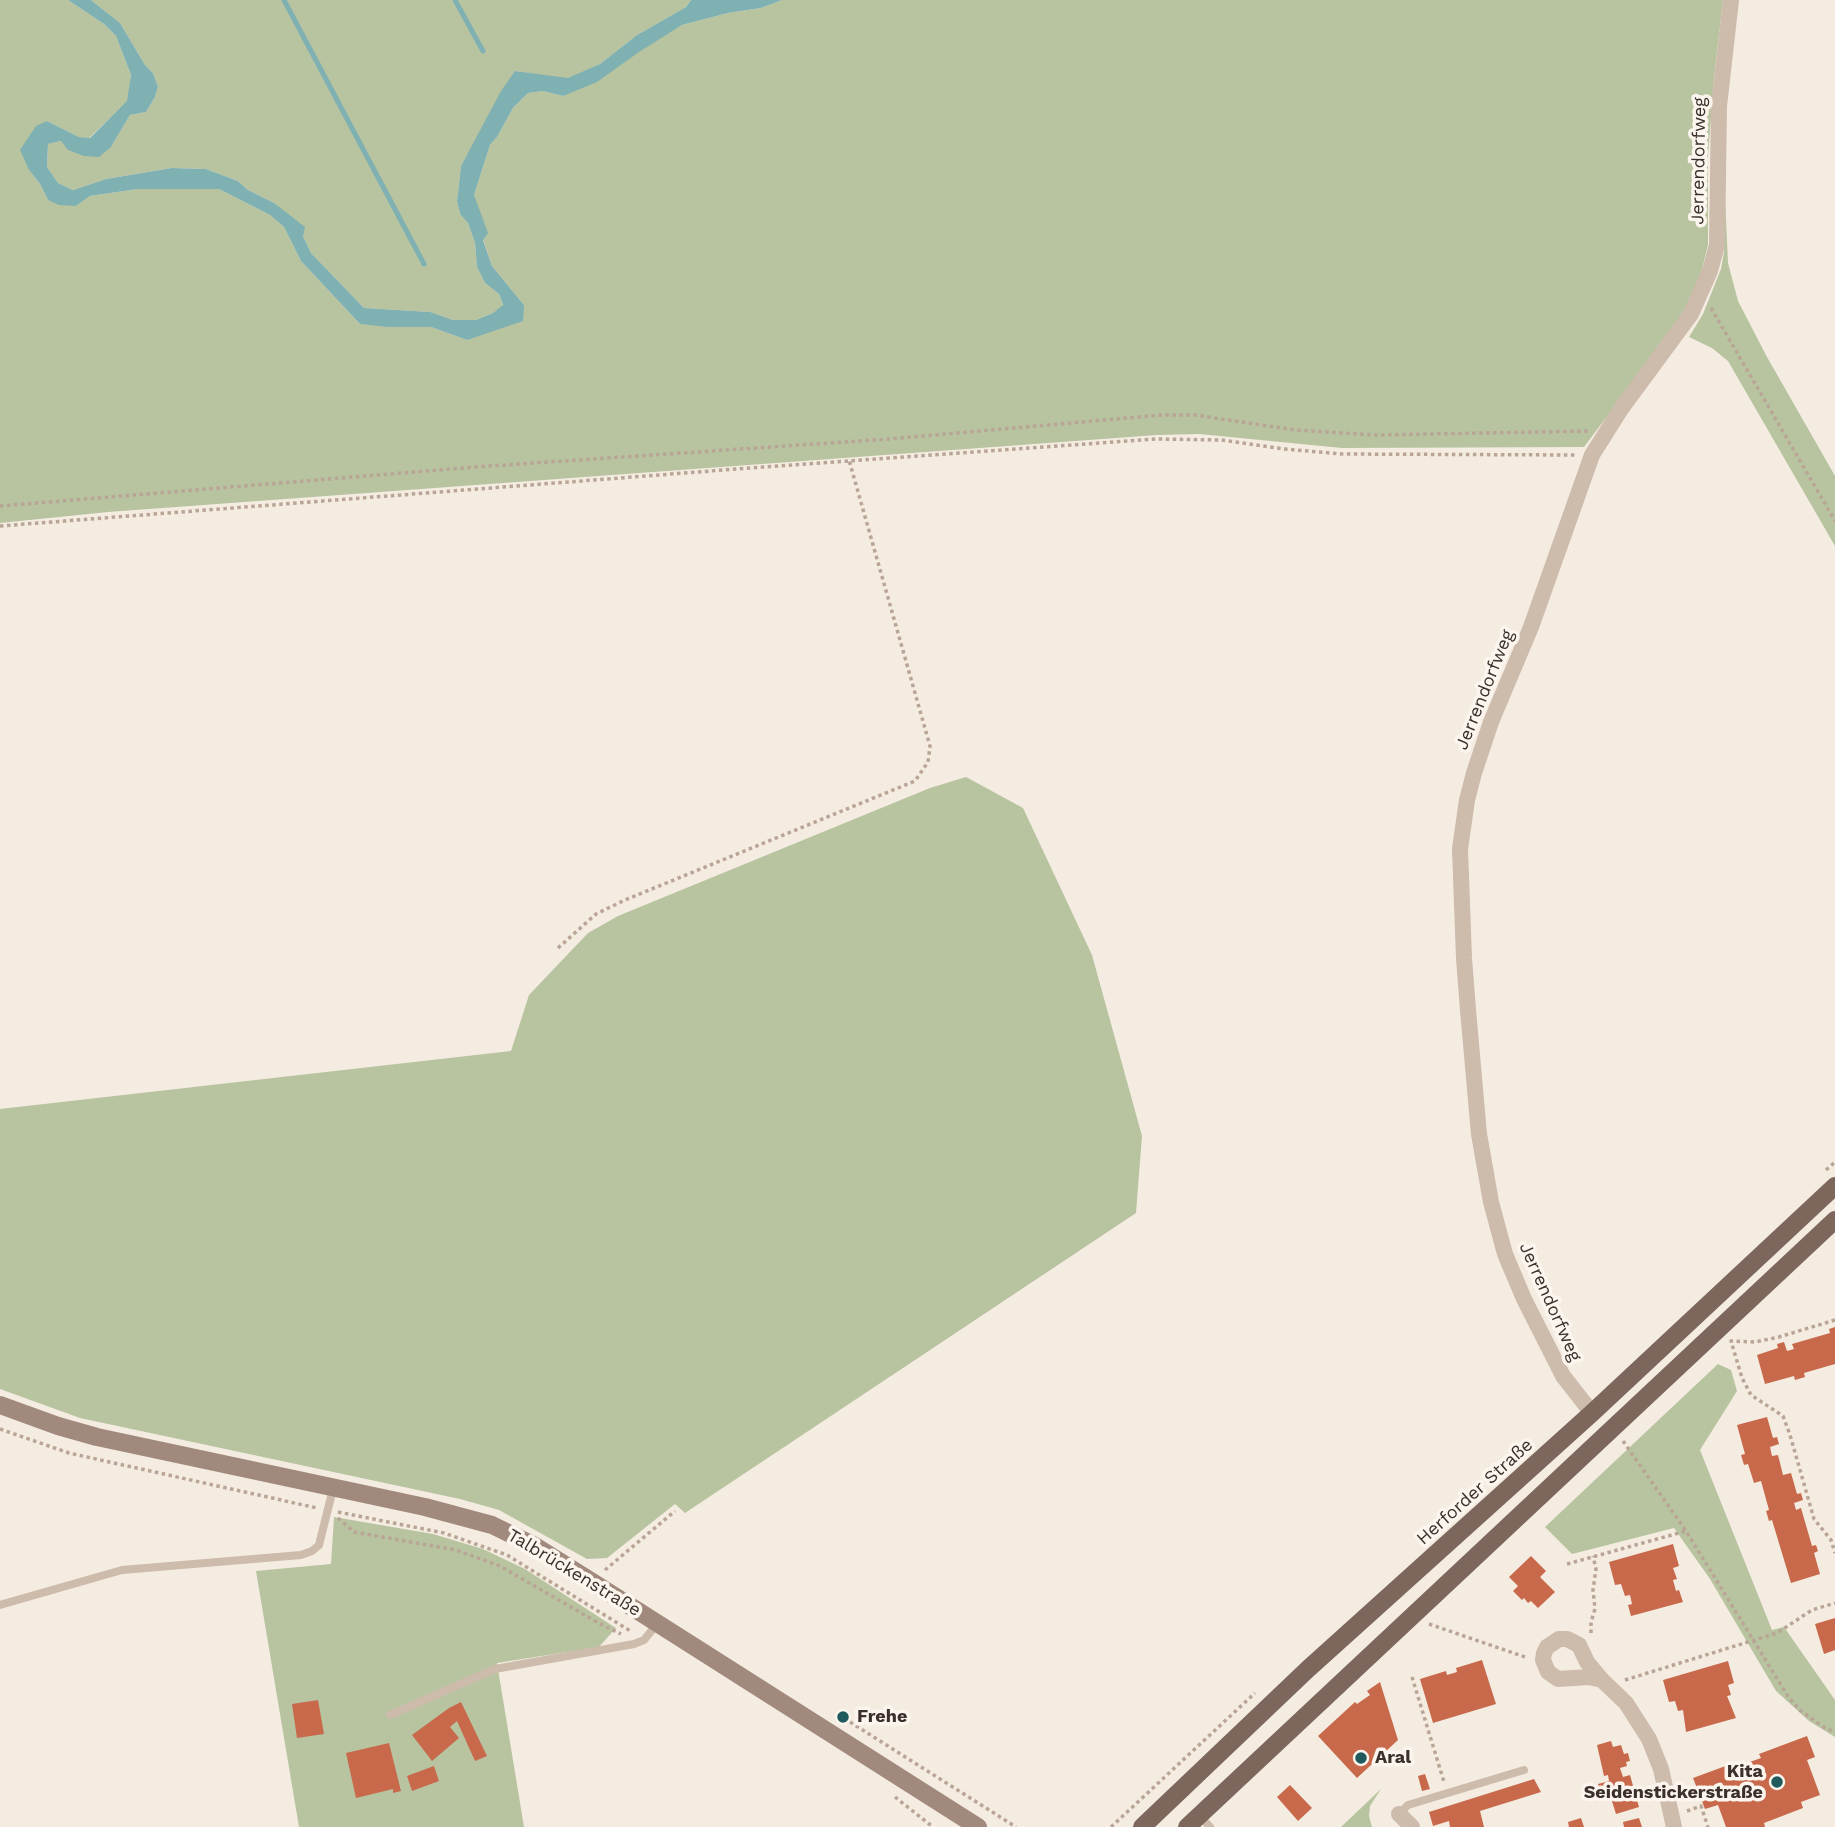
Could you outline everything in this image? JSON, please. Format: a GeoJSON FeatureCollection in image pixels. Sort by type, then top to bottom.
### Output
{"type":"FeatureCollection","features":[{"type":"Feature","properties":{"kind":"main road","name":"Herforder Straße"},"geometry":{"type":"LineString","coordinates":[[1142,1827],[1308,1669],[1592,1413],[1835,1186]]}},
{"type":"Feature","properties":{"kind":"main road"},"geometry":{"type":"LineString","coordinates":[[1199,1823],[1835,1220]]}},
{"type":"Feature","properties":{"kind":"main road","name":"Talbrückenstraße"},"geometry":{"type":"LineString","coordinates":[[0,1405],[97,1437],[436,1509],[492,1525],[535,1546],[978,1827]]}},
{"type":"Feature","properties":{"kind":"street","name":"Jerrendorfweg"},"geometry":{"type":"LineString","coordinates":[[1592,1413],[1563,1376],[1524,1299],[1506,1254],[1491,1202],[1479,1134],[1464,958],[1460,860],[1463,823],[1474,773],[1491,722],[1531,627],[1592,455],[1607,430],[1678,333],[1701,297],[1710,271],[1717,245],[1720,93],[1731,0]]}},
{"type":"Feature","properties":{"kind":"street"},"geometry":{"type":"LineString","coordinates":[[1602,1680],[1589,1677],[1558,1679],[1548,1672],[1543,1660],[1547,1647],[1559,1639],[1573,1641],[1602,1680],[1633,1712],[1649,1739],[1661,1769],[1673,1821]]}},
{"type":"Feature","properties":{"kind":"street"},"geometry":{"type":"LineString","coordinates":[[1399,1814],[1412,1827]]}},
{"type":"Feature","properties":{"kind":"lane"},"geometry":{"type":"LineString","coordinates":[[0,1605],[122,1570],[312,1552],[319,1545],[333,1487]]}},
{"type":"Feature","properties":{"kind":"lane"},"geometry":{"type":"LineString","coordinates":[[390,1715],[495,1669],[634,1644],[645,1640],[658,1623]]}},
{"type":"Feature","properties":{"kind":"lane"},"geometry":{"type":"LineString","coordinates":[[1399,1814],[1408,1805],[1524,1770]]}},
{"type":"Feature","properties":{"kind":"path"},"geometry":{"type":"LineString","coordinates":[[1701,297],[1713,311],[1835,522]]}},
{"type":"Feature","properties":{"kind":"path"},"geometry":{"type":"LineString","coordinates":[[0,506],[489,466],[889,439],[1161,415],[1195,415],[1295,430],[1376,435],[1607,430]]}},
{"type":"Feature","properties":{"kind":"path"},"geometry":{"type":"LineString","coordinates":[[0,526],[849,460],[1189,438],[1342,454],[1592,455]]}},
{"type":"Feature","properties":{"kind":"path"},"geometry":{"type":"LineString","coordinates":[[558,948],[596,914],[915,781],[928,762],[930,746],[849,460]]}},
{"type":"Feature","properties":{"kind":"path"},"geometry":{"type":"LineString","coordinates":[[1835,1320],[1779,1338],[1755,1342],[1731,1341],[1742,1378],[1751,1395],[1783,1416],[1814,1520],[1831,1540],[1835,1553]]}},
{"type":"Feature","properties":{"kind":"path"},"geometry":{"type":"LineString","coordinates":[[0,1429],[43,1445],[93,1458],[444,1533],[507,1555],[645,1640]]}},
{"type":"Feature","properties":{"kind":"path"},"geometry":{"type":"LineString","coordinates":[[1622,1440],[1686,1531],[1789,1698],[1801,1711],[1835,1732]]}},
{"type":"Feature","properties":{"kind":"path"},"geometry":{"type":"LineString","coordinates":[[328,1510],[354,1532],[456,1550],[500,1566],[604,1626],[633,1639],[645,1640]]}},
{"type":"Feature","properties":{"kind":"path"},"geometry":{"type":"LineString","coordinates":[[594,1583],[605,1570],[675,1511]]}},
{"type":"Feature","properties":{"kind":"path"},"geometry":{"type":"LineString","coordinates":[[1567,1564],[1686,1531]]}},
{"type":"Feature","properties":{"kind":"path"},"geometry":{"type":"LineString","coordinates":[[1583,1651],[1591,1638],[1591,1622],[1595,1609],[1593,1590],[1596,1569],[1593,1556]]}},
{"type":"Feature","properties":{"kind":"path"},"geometry":{"type":"LineString","coordinates":[[1615,1692],[1626,1679],[1777,1633],[1812,1610],[1835,1603]]}},
{"type":"Feature","properties":{"kind":"path"},"geometry":{"type":"LineString","coordinates":[[1427,1623],[1525,1657],[1543,1660]]}},
{"type":"Feature","properties":{"kind":"path"},"geometry":{"type":"LineString","coordinates":[[1412,1677],[1447,1793]]}},
{"type":"Feature","properties":{"kind":"path"},"geometry":{"type":"LineString","coordinates":[[850,1722],[1016,1827]]}},
{"type":"Feature","properties":{"kind":"path"},"geometry":{"type":"LineString","coordinates":[[887,1790],[933,1827]]}},
{"type":"Feature","properties":{"kind":"path"},"geometry":{"type":"LineString","coordinates":[[1673,1821],[1701,1806],[1708,1827]]}},
{"type":"Feature","properties":{"kind":"green space"},"geometry":{"type":"Polygon","coordinates":[[[0,0],[68,0],[104,24],[116,36],[131,75],[128,101],[89,138],[79,137],[47,121],[29,170],[48,200],[76,206],[90,196],[138,189],[219,189],[270,215],[284,227],[301,261],[360,324],[431,327],[467,340],[524,305],[492,266],[474,195],[490,145],[513,108],[528,93],[543,91],[563,96],[682,25],[761,8],[782,0],[1723,0],[1708,156],[1708,245],[1699,282],[1677,324],[1584,447],[1342,448],[1199,434],[1157,435],[108,512],[0,523],[0,0]]]}},
{"type":"Feature","properties":{"kind":"green space"},"geometry":{"type":"Polygon","coordinates":[[[91,0],[691,0],[686,7],[637,35],[600,64],[568,79],[515,71],[461,166],[457,201],[460,214],[468,223],[475,243],[477,267],[485,283],[499,294],[503,306],[476,320],[453,320],[429,312],[364,308],[311,253],[303,236],[274,203],[248,190],[238,181],[206,169],[172,168],[106,179],[73,190],[58,183],[47,167],[48,144],[61,141],[111,147],[130,115],[146,112],[158,87],[153,73],[145,65],[120,23],[91,0]]]}},
{"type":"Feature","properties":{"kind":"green space"},"geometry":{"type":"Polygon","coordinates":[[[1725,198],[1728,263],[1738,301],[1835,476],[1835,546],[1728,361],[1712,348],[1689,337],[1703,314],[1721,269],[1725,198]]]}},
{"type":"Feature","properties":{"kind":"green space"},"geometry":{"type":"Polygon","coordinates":[[[966,777],[1023,808],[1092,955],[1142,1136],[1136,1213],[685,1513],[675,1504],[607,1558],[587,1559],[499,1510],[460,1499],[80,1418],[0,1389],[0,1109],[511,1051],[529,995],[588,933],[618,916],[930,788],[966,777]]]}},
{"type":"Feature","properties":{"kind":"green space"},"geometry":{"type":"Polygon","coordinates":[[[1718,1364],[1731,1370],[1737,1391],[1700,1450],[1772,1630],[1784,1627],[1835,1700],[1835,1737],[1809,1721],[1776,1691],[1710,1579],[1674,1528],[1572,1554],[1545,1527],[1718,1364]]]}},
{"type":"Feature","properties":{"kind":"green space"},"geometry":{"type":"Polygon","coordinates":[[[334,1517],[433,1534],[483,1549],[525,1569],[616,1628],[599,1647],[497,1663],[524,1827],[299,1827],[256,1571],[331,1564],[334,1517]]]}},
{"type":"Feature","properties":{"kind":"green space"},"geometry":{"type":"Polygon","coordinates":[[[1381,1789],[1370,1806],[1372,1827],[1341,1827],[1381,1789]]]}},
{"type":"Feature","properties":{"kind":"water"},"geometry":{"type":"Polygon","coordinates":[[[68,0],[91,0],[120,23],[145,65],[153,73],[158,87],[146,112],[130,115],[111,147],[99,157],[84,156],[68,150],[61,141],[48,144],[47,167],[58,183],[73,190],[106,179],[172,168],[206,169],[238,181],[248,190],[274,203],[305,227],[303,236],[311,253],[364,308],[430,312],[453,320],[476,320],[493,313],[503,305],[499,294],[485,283],[477,267],[475,243],[468,223],[460,214],[457,201],[461,166],[501,91],[515,71],[568,78],[600,64],[637,35],[686,7],[691,0],[782,0],[761,8],[682,25],[597,82],[563,96],[543,91],[528,93],[513,108],[490,145],[474,195],[488,233],[483,240],[492,266],[524,305],[523,321],[467,340],[431,327],[360,324],[301,261],[284,227],[270,215],[219,189],[138,189],[90,196],[76,206],[59,205],[48,200],[20,150],[36,126],[47,121],[79,137],[90,138],[127,101],[131,75],[116,36],[104,24],[68,0]]]}},
{"type":"Feature","properties":{"kind":"building"},"geometry":{"type":"Polygon","coordinates":[[[1835,1327],[1835,1364],[1804,1373],[1805,1377],[1795,1380],[1794,1376],[1765,1384],[1757,1355],[1778,1348],[1777,1344],[1784,1342],[1787,1351],[1794,1349],[1792,1344],[1830,1333],[1829,1329],[1835,1327]]]}},
{"type":"Feature","properties":{"kind":"building"},"geometry":{"type":"Polygon","coordinates":[[[1767,1417],[1773,1438],[1777,1437],[1779,1444],[1770,1447],[1772,1456],[1778,1455],[1783,1475],[1791,1473],[1797,1494],[1801,1493],[1803,1500],[1794,1503],[1796,1510],[1801,1508],[1812,1546],[1816,1545],[1818,1551],[1814,1553],[1820,1574],[1791,1583],[1772,1520],[1769,1521],[1766,1511],[1769,1510],[1761,1481],[1754,1483],[1748,1464],[1744,1465],[1741,1455],[1745,1454],[1737,1425],[1767,1417]]]}},
{"type":"Feature","properties":{"kind":"building"},"geometry":{"type":"Polygon","coordinates":[[[1673,1544],[1679,1566],[1673,1568],[1677,1579],[1673,1580],[1683,1602],[1631,1616],[1628,1605],[1632,1604],[1630,1595],[1625,1596],[1621,1584],[1615,1585],[1609,1562],[1673,1544]]]}},
{"type":"Feature","properties":{"kind":"building"},"geometry":{"type":"Polygon","coordinates":[[[1531,1556],[1546,1571],[1540,1577],[1555,1592],[1538,1608],[1531,1601],[1528,1603],[1524,1598],[1522,1600],[1513,1591],[1518,1586],[1509,1577],[1531,1556]]]}},
{"type":"Feature","properties":{"kind":"building"},"geometry":{"type":"Polygon","coordinates":[[[1835,1618],[1835,1650],[1824,1654],[1815,1624],[1835,1618]]]}},
{"type":"Feature","properties":{"kind":"building"},"geometry":{"type":"Polygon","coordinates":[[[1482,1660],[1496,1704],[1433,1723],[1420,1679],[1446,1671],[1447,1675],[1457,1672],[1456,1668],[1482,1660]]]}},
{"type":"Feature","properties":{"kind":"building"},"geometry":{"type":"Polygon","coordinates":[[[1728,1661],[1734,1683],[1728,1685],[1731,1695],[1727,1696],[1736,1718],[1686,1732],[1683,1710],[1678,1711],[1675,1701],[1669,1702],[1663,1680],[1728,1661]]]}},
{"type":"Feature","properties":{"kind":"building"},"geometry":{"type":"Polygon","coordinates":[[[1380,1682],[1398,1740],[1357,1778],[1318,1736],[1355,1702],[1357,1704],[1370,1695],[1367,1691],[1380,1682]]]}},
{"type":"Feature","properties":{"kind":"building"},"geometry":{"type":"Polygon","coordinates":[[[318,1700],[324,1734],[297,1738],[292,1704],[318,1700]]]}},
{"type":"Feature","properties":{"kind":"building"},"geometry":{"type":"Polygon","coordinates":[[[461,1702],[487,1756],[475,1761],[457,1721],[450,1727],[459,1738],[432,1761],[412,1735],[461,1702]]]}},
{"type":"Feature","properties":{"kind":"building","name":"Kita Seidenstickerstraße"},"geometry":{"type":"Polygon","coordinates":[[[1807,1736],[1815,1757],[1807,1760],[1820,1795],[1801,1802],[1803,1808],[1764,1823],[1765,1827],[1726,1827],[1718,1805],[1705,1809],[1693,1778],[1731,1764],[1733,1768],[1761,1758],[1759,1754],[1807,1736]]]}},
{"type":"Feature","properties":{"kind":"building"},"geometry":{"type":"Polygon","coordinates":[[[1611,1741],[1613,1747],[1621,1745],[1624,1754],[1628,1753],[1630,1761],[1626,1762],[1627,1766],[1620,1768],[1623,1777],[1630,1775],[1639,1807],[1616,1814],[1610,1795],[1602,1797],[1598,1784],[1609,1781],[1608,1775],[1604,1776],[1597,1745],[1611,1741]]]}},
{"type":"Feature","properties":{"kind":"building"},"geometry":{"type":"Polygon","coordinates":[[[389,1743],[401,1791],[393,1793],[393,1789],[356,1798],[346,1753],[389,1743]]]}},
{"type":"Feature","properties":{"kind":"building"},"geometry":{"type":"Polygon","coordinates":[[[434,1766],[439,1781],[412,1791],[407,1776],[434,1766]]]}},
{"type":"Feature","properties":{"kind":"building"},"geometry":{"type":"Polygon","coordinates":[[[1425,1774],[1430,1789],[1422,1791],[1418,1776],[1425,1774]]]}},
{"type":"Feature","properties":{"kind":"building"},"geometry":{"type":"Polygon","coordinates":[[[1534,1779],[1541,1792],[1480,1811],[1484,1827],[1450,1827],[1449,1821],[1433,1826],[1429,1812],[1534,1779]]]}},
{"type":"Feature","properties":{"kind":"building"},"geometry":{"type":"Polygon","coordinates":[[[1290,1785],[1312,1808],[1298,1821],[1277,1797],[1290,1785]]]}},
{"type":"Feature","properties":{"kind":"building"},"geometry":{"type":"Polygon","coordinates":[[[1581,1818],[1584,1827],[1569,1827],[1568,1822],[1581,1818]]]}},
{"type":"Feature","properties":{"kind":"building"},"geometry":{"type":"Polygon","coordinates":[[[1639,1818],[1642,1827],[1624,1827],[1623,1822],[1639,1818]]]}},
{"type":"Feature","properties":{"kind":"waterway"},"geometry":{"type":"LineString","coordinates":[[284,0],[424,264]]}},
{"type":"Feature","properties":{"kind":"waterway"},"geometry":{"type":"LineString","coordinates":[[455,0],[483,51]]}},
{"type":"Feature","properties":{"kind":"place","name":"Frehe"},"geometry":{"type":"Point","coordinates":[843,1717]}},
{"type":"Feature","properties":{"kind":"place","name":"Aral"},"geometry":{"type":"Point","coordinates":[1361,1758]}},
{"type":"Feature","properties":{"kind":"place","name":"Kita Seidenstickerstraße"},"geometry":{"type":"Point","coordinates":[1777,1782]}}]}
